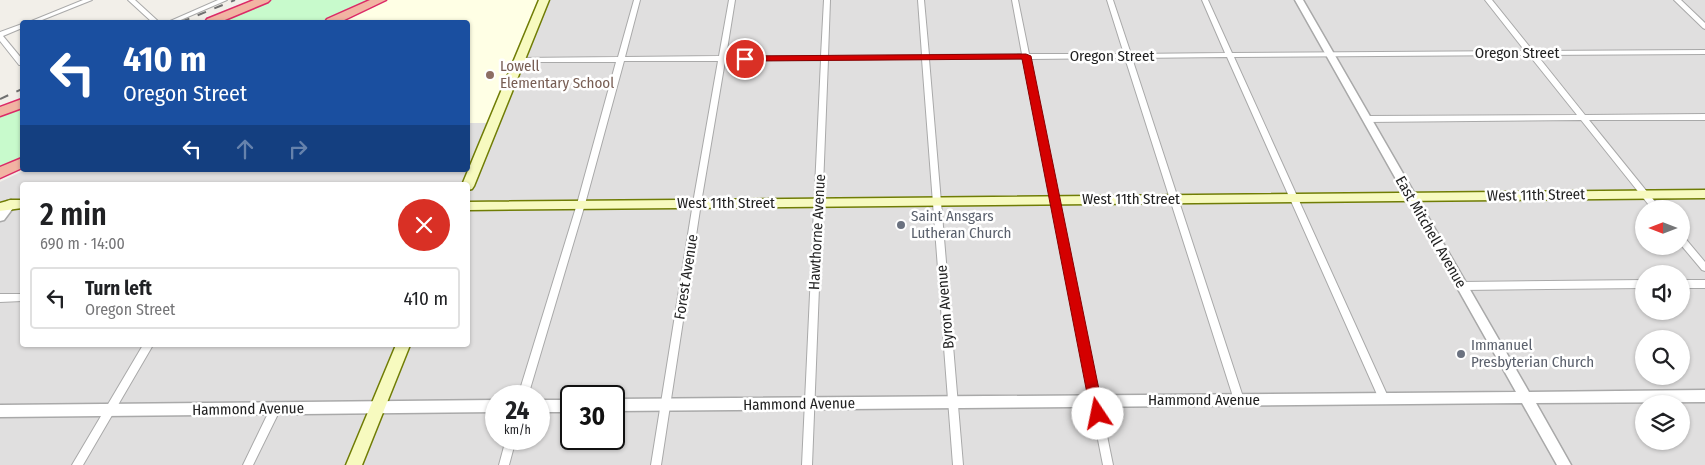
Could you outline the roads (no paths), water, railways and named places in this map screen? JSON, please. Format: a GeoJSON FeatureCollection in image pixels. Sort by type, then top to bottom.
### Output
{"type":"FeatureCollection","features":[{"type":"Feature","properties":{"kind":"highway"},"geometry":{"type":"LineString","coordinates":[[216,20],[264,0]]}},
{"type":"Feature","properties":{"kind":"highway"},"geometry":{"type":"LineString","coordinates":[[335,20],[380,0]]}},
{"type":"Feature","properties":{"kind":"highway"},"geometry":{"type":"LineString","coordinates":[[0,112],[20,104]]}},
{"type":"Feature","properties":{"kind":"highway"},"geometry":{"type":"LineString","coordinates":[[0,174],[20,164]]}},
{"type":"Feature","properties":{"kind":"main road"},"geometry":{"type":"LineString","coordinates":[[470,182],[544,0]]}},
{"type":"Feature","properties":{"kind":"main road","name":"West 11th Street"},"geometry":{"type":"LineString","coordinates":[[470,206],[1705,194]]}},
{"type":"Feature","properties":{"kind":"main road"},"geometry":{"type":"LineString","coordinates":[[354,465],[402,347]]}},
{"type":"Feature","properties":{"kind":"street"},"geometry":{"type":"LineString","coordinates":[[37,20],[89,0]]}},
{"type":"Feature","properties":{"kind":"street"},"geometry":{"type":"LineString","coordinates":[[131,0],[154,20]]}},
{"type":"Feature","properties":{"kind":"street"},"geometry":{"type":"LineString","coordinates":[[176,20],[224,0]]}},
{"type":"Feature","properties":{"kind":"street"},"geometry":{"type":"LineString","coordinates":[[526,385],[581,204],[637,0]]}},
{"type":"Feature","properties":{"kind":"street","name":"Forest Avenue"},"geometry":{"type":"LineString","coordinates":[[656,465],[697,203],[732,0]]}},
{"type":"Feature","properties":{"kind":"street","name":"Hawthorne Avenue"},"geometry":{"type":"LineString","coordinates":[[807,465],[827,0]]}},
{"type":"Feature","properties":{"kind":"street","name":"Byron Avenue"},"geometry":{"type":"LineString","coordinates":[[922,0],[936,201],[958,465]]}},
{"type":"Feature","properties":{"kind":"street"},"geometry":{"type":"LineString","coordinates":[[1015,0],[1108,465]]}},
{"type":"Feature","properties":{"kind":"street"},"geometry":{"type":"LineString","coordinates":[[1110,0],[1239,400]]}},
{"type":"Feature","properties":{"kind":"street"},"geometry":{"type":"LineString","coordinates":[[1205,0],[1384,399]]}},
{"type":"Feature","properties":{"kind":"street","name":"East Mitchell Avenue"},"geometry":{"type":"LineString","coordinates":[[1299,0],[1564,465]]}},
{"type":"Feature","properties":{"kind":"street"},"geometry":{"type":"LineString","coordinates":[[1488,0],[1650,200]]}},
{"type":"Feature","properties":{"kind":"street"},"geometry":{"type":"LineString","coordinates":[[1677,0],[1705,27]]}},
{"type":"Feature","properties":{"kind":"street"},"geometry":{"type":"LineString","coordinates":[[20,27],[0,36],[20,61]]}},
{"type":"Feature","properties":{"kind":"street","name":"Oregon Street"},"geometry":{"type":"LineString","coordinates":[[520,60],[1705,52]]}},
{"type":"Feature","properties":{"kind":"street"},"geometry":{"type":"LineString","coordinates":[[1367,119],[1705,117]]}},
{"type":"Feature","properties":{"kind":"street"},"geometry":{"type":"LineString","coordinates":[[0,216],[8,203]]}},
{"type":"Feature","properties":{"kind":"street"},"geometry":{"type":"LineString","coordinates":[[1690,249],[1705,268]]}},
{"type":"Feature","properties":{"kind":"street"},"geometry":{"type":"LineString","coordinates":[[1462,286],[1635,284]]}},
{"type":"Feature","properties":{"kind":"street"},"geometry":{"type":"LineString","coordinates":[[1690,284],[1705,284]]}},
{"type":"Feature","properties":{"kind":"street"},"geometry":{"type":"LineString","coordinates":[[0,298],[20,298]]}},
{"type":"Feature","properties":{"kind":"street"},"geometry":{"type":"LineString","coordinates":[[77,465],[147,347]]}},
{"type":"Feature","properties":{"kind":"street","name":"Hammond Avenue"},"geometry":{"type":"LineString","coordinates":[[625,406],[1705,396]]}},
{"type":"Feature","properties":{"kind":"street","name":"Hammond Avenue"},"geometry":{"type":"LineString","coordinates":[[0,411],[485,406]]}},
{"type":"Feature","properties":{"kind":"street"},"geometry":{"type":"LineString","coordinates":[[248,465],[276,408]]}},
{"type":"Feature","properties":{"kind":"street"},"geometry":{"type":"LineString","coordinates":[[504,465],[508,450]]}},
{"type":"Feature","properties":{"kind":"railway"},"geometry":{"type":"LineString","coordinates":[[186,20],[235,0]]}},
{"type":"Feature","properties":{"kind":"railway"},"geometry":{"type":"LineString","coordinates":[[0,99],[20,90]]}},
{"type":"Feature","properties":{"kind":"place","name":"Lowell Elementary School"},"geometry":{"type":"Point","coordinates":[490,75]}},
{"type":"Feature","properties":{"kind":"place","name":"Saint Ansgars Lutheran Church"},"geometry":{"type":"Point","coordinates":[901,225]}},
{"type":"Feature","properties":{"kind":"place","name":"Immanuel Presbyterian Church"},"geometry":{"type":"Point","coordinates":[1461,354]}}]}
